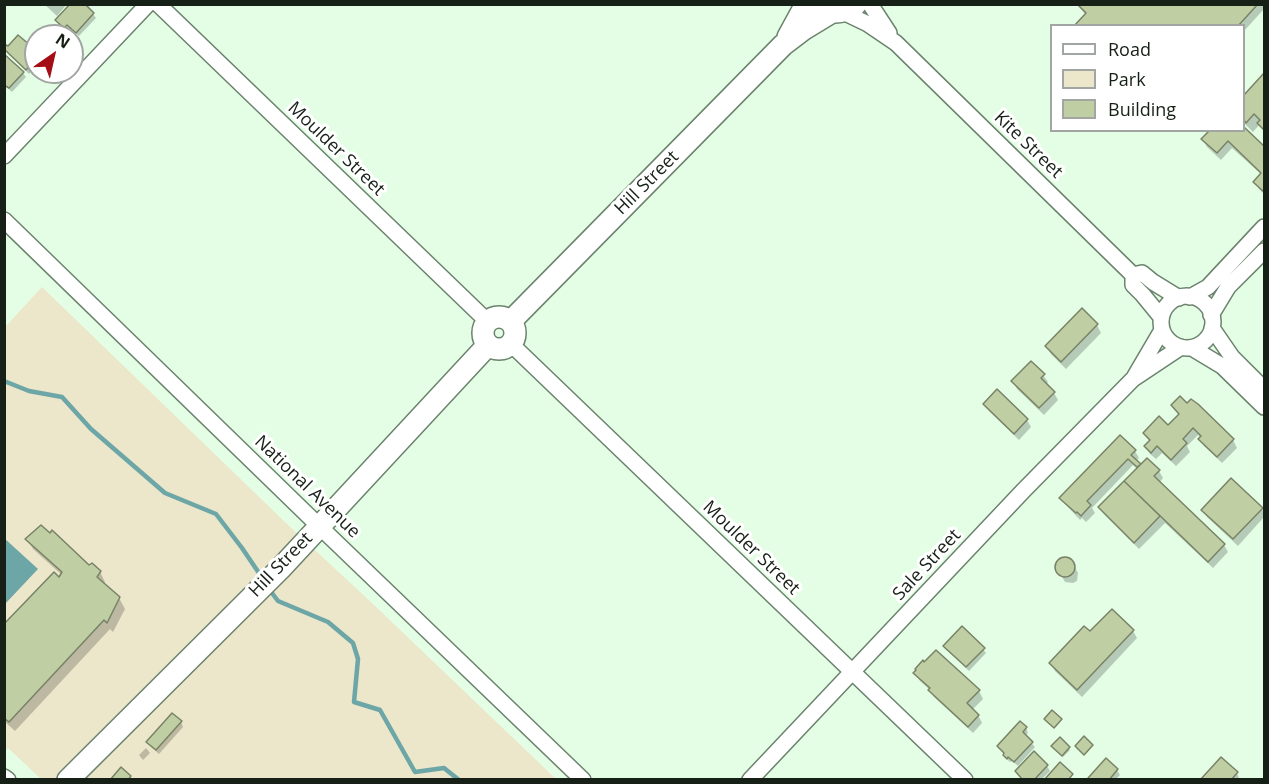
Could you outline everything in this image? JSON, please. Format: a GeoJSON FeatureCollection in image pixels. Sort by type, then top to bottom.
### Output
{"type":"FeatureCollection","features":[{"type":"Feature","properties":{"kind":"street"},"geometry":{"type":"LineString","coordinates":[[4,156],[148,4]]}},
{"type":"Feature","properties":{"kind":"street","name":"Moulder Street"},"geometry":{"type":"LineString","coordinates":[[158,4],[487,321]]}},
{"type":"Feature","properties":{"kind":"street","name":"Hill Street"},"geometry":{"type":"LineString","coordinates":[[783,45],[807,4]]}},
{"type":"Feature","properties":{"kind":"street","name":"Kite Street"},"geometry":{"type":"LineString","coordinates":[[870,4],[896,43]]}},
{"type":"Feature","properties":{"kind":"street","name":"Hill Street"},"geometry":{"type":"LineString","coordinates":[[511,321],[783,45],[837,8]]}},
{"type":"Feature","properties":{"kind":"street","name":"Kite Street"},"geometry":{"type":"LineString","coordinates":[[837,8],[868,24],[896,43],[1133,275],[1133,285],[1143,295],[1162,323]]}},
{"type":"Feature","properties":{"kind":"street","name":"National Avenue"},"geometry":{"type":"LineString","coordinates":[[4,220],[583,780]]}},
{"type":"Feature","properties":{"kind":"street"},"geometry":{"type":"LineString","coordinates":[[1264,228],[1208,286],[1168,305],[1162,323],[1166,338],[1173,344],[1186,347],[1222,366],[1264,406]]}},
{"type":"Feature","properties":{"kind":"street"},"geometry":{"type":"LineString","coordinates":[[1186,347],[1205,341],[1228,287],[1264,251]]}},
{"type":"Feature","properties":{"kind":"street","name":"Kite Street"},"geometry":{"type":"LineString","coordinates":[[1133,275],[1142,273],[1153,282],[1185,297]]}},
{"type":"Feature","properties":{"kind":"street"},"geometry":{"type":"LineString","coordinates":[[1185,297],[1204,303],[1232,357],[1264,389]]}},
{"type":"Feature","properties":{"kind":"street"},"geometry":{"type":"LineString","coordinates":[[501,316],[511,321],[515,330],[511,344],[502,349],[488,345],[483,336],[484,325],[487,321],[501,316]]}},
{"type":"Feature","properties":{"kind":"street","name":"Sale Street"},"geometry":{"type":"LineString","coordinates":[[1133,379],[1162,323]]}},
{"type":"Feature","properties":{"kind":"street","name":"Moulder Street"},"geometry":{"type":"LineString","coordinates":[[511,344],[965,780]]}},
{"type":"Feature","properties":{"kind":"street","name":"Hill Street"},"geometry":{"type":"LineString","coordinates":[[68,780],[271,577],[488,345]]}},
{"type":"Feature","properties":{"kind":"street","name":"Sale Street"},"geometry":{"type":"LineString","coordinates":[[750,780],[1023,491],[1133,379],[1186,347]]}},
{"type":"Feature","properties":{"kind":"green space"},"geometry":{"type":"Polygon","coordinates":[[[42,287],[556,779],[41,779],[8,748],[5,751],[4,324],[7,325],[42,287]]]}},
{"type":"Feature","properties":{"kind":"water"},"geometry":{"type":"Polygon","coordinates":[[[4,538],[38,569],[5,604],[4,604],[4,538]]]}},
{"type":"Feature","properties":{"kind":"building"},"geometry":{"type":"Polygon","coordinates":[[[70,4],[85,4],[94,13],[84,24],[60,24],[55,20],[70,4]]]}},
{"type":"Feature","properties":{"kind":"building"},"geometry":{"type":"Polygon","coordinates":[[[1077,4],[1258,4],[1240,24],[1076,24],[1086,13],[1077,4]]]}},
{"type":"Feature","properties":{"kind":"building"},"geometry":{"type":"Polygon","coordinates":[[[18,35],[24,40],[24,68],[4,49],[4,46],[8,46],[18,35]]]}},
{"type":"Feature","properties":{"kind":"building"},"geometry":{"type":"Polygon","coordinates":[[[4,54],[24,72],[9,88],[4,85],[4,54]]]}},
{"type":"Feature","properties":{"kind":"building"},"geometry":{"type":"Polygon","coordinates":[[[1264,73],[1264,130],[1257,123],[1260,120],[1254,114],[1246,123],[1245,122],[1245,94],[1264,73]]]}},
{"type":"Feature","properties":{"kind":"building"},"geometry":{"type":"Polygon","coordinates":[[[1245,128],[1264,146],[1264,192],[1253,182],[1261,173],[1228,141],[1217,153],[1201,139],[1208,132],[1245,132],[1245,128]]]}},
{"type":"Feature","properties":{"kind":"building"},"geometry":{"type":"Polygon","coordinates":[[[1082,308],[1098,324],[1061,362],[1045,346],[1082,308]]]}},
{"type":"Feature","properties":{"kind":"building"},"geometry":{"type":"Polygon","coordinates":[[[1031,361],[1045,374],[1041,378],[1055,392],[1039,408],[1011,381],[1031,361]]]}},
{"type":"Feature","properties":{"kind":"building"},"geometry":{"type":"Polygon","coordinates":[[[997,389],[1028,419],[1014,434],[983,404],[997,389]]]}},
{"type":"Feature","properties":{"kind":"building"},"geometry":{"type":"Polygon","coordinates":[[[1180,396],[1187,403],[1191,399],[1198,404],[1234,439],[1217,457],[1198,439],[1201,436],[1193,428],[1183,439],[1187,443],[1171,460],[1157,446],[1151,453],[1144,446],[1150,440],[1143,433],[1159,416],[1168,425],[1179,414],[1171,405],[1180,396]]]}},
{"type":"Feature","properties":{"kind":"building"},"geometry":{"type":"Polygon","coordinates":[[[1120,435],[1136,450],[1131,455],[1141,464],[1137,467],[1128,459],[1087,501],[1091,505],[1081,516],[1059,498],[1120,435]]]}},
{"type":"Feature","properties":{"kind":"building"},"geometry":{"type":"Polygon","coordinates":[[[1147,458],[1160,470],[1154,476],[1225,544],[1208,562],[1124,481],[1147,458]]]}},
{"type":"Feature","properties":{"kind":"building"},"geometry":{"type":"Polygon","coordinates":[[[1231,478],[1263,508],[1233,539],[1201,510],[1231,478]]]}},
{"type":"Feature","properties":{"kind":"building"},"geometry":{"type":"Polygon","coordinates":[[[1124,481],[1160,516],[1134,543],[1098,507],[1124,481]]]}},
{"type":"Feature","properties":{"kind":"building"},"geometry":{"type":"Polygon","coordinates":[[[41,525],[50,533],[52,530],[89,565],[92,563],[101,571],[97,577],[120,597],[107,623],[104,620],[9,722],[4,718],[4,624],[54,572],[59,577],[62,572],[25,539],[41,525]]]}},
{"type":"Feature","properties":{"kind":"building"},"geometry":{"type":"Polygon","coordinates":[[[1065,557],[1072,560],[1075,567],[1072,574],[1065,577],[1058,574],[1055,567],[1058,560],[1065,557]]]}},
{"type":"Feature","properties":{"kind":"building"},"geometry":{"type":"Polygon","coordinates":[[[1112,609],[1134,630],[1077,690],[1049,663],[1084,626],[1090,631],[1112,609]]]}},
{"type":"Feature","properties":{"kind":"building"},"geometry":{"type":"Polygon","coordinates":[[[962,626],[985,648],[966,667],[943,646],[962,626]]]}},
{"type":"Feature","properties":{"kind":"building"},"geometry":{"type":"Polygon","coordinates":[[[936,650],[980,690],[967,703],[979,715],[968,727],[913,673],[923,660],[924,662],[936,650]]]}},
{"type":"Feature","properties":{"kind":"building"},"geometry":{"type":"Polygon","coordinates":[[[1052,710],[1062,719],[1054,728],[1044,719],[1052,710]]]}},
{"type":"Feature","properties":{"kind":"building"},"geometry":{"type":"Polygon","coordinates":[[[172,713],[182,721],[156,750],[146,742],[172,713]]]}},
{"type":"Feature","properties":{"kind":"building"},"geometry":{"type":"Polygon","coordinates":[[[1020,721],[1027,727],[1023,732],[1033,742],[1014,762],[1008,757],[1007,759],[997,746],[1020,721]]]}},
{"type":"Feature","properties":{"kind":"building"},"geometry":{"type":"Polygon","coordinates":[[[1084,736],[1093,745],[1084,755],[1075,746],[1084,736]]]}},
{"type":"Feature","properties":{"kind":"building"},"geometry":{"type":"Polygon","coordinates":[[[1060,737],[1070,747],[1062,756],[1051,746],[1060,737]]]}},
{"type":"Feature","properties":{"kind":"building"},"geometry":{"type":"Polygon","coordinates":[[[1034,751],[1048,765],[1034,780],[1023,780],[1015,771],[1034,751]]]}},
{"type":"Feature","properties":{"kind":"building"},"geometry":{"type":"Polygon","coordinates":[[[1221,757],[1238,772],[1231,780],[1200,780],[1221,757]]]}},
{"type":"Feature","properties":{"kind":"building"},"geometry":{"type":"Polygon","coordinates":[[[1106,758],[1118,769],[1109,780],[1090,780],[1088,778],[1106,758]]]}},
{"type":"Feature","properties":{"kind":"building"},"geometry":{"type":"Polygon","coordinates":[[[1060,762],[1073,774],[1068,780],[1044,780],[1060,762]]]}},
{"type":"Feature","properties":{"kind":"building"},"geometry":{"type":"Polygon","coordinates":[[[121,767],[131,776],[128,780],[110,780],[121,767]]]}},
{"type":"Feature","properties":{"kind":"waterway"},"geometry":{"type":"LineString","coordinates":[[4,381],[29,391],[62,397],[91,429],[165,493],[216,514],[263,579]]}},
{"type":"Feature","properties":{"kind":"waterway"},"geometry":{"type":"LineString","coordinates":[[269,589],[278,601],[328,622],[353,643],[358,659],[354,702],[380,710],[415,772],[444,768],[459,780]]}}]}
